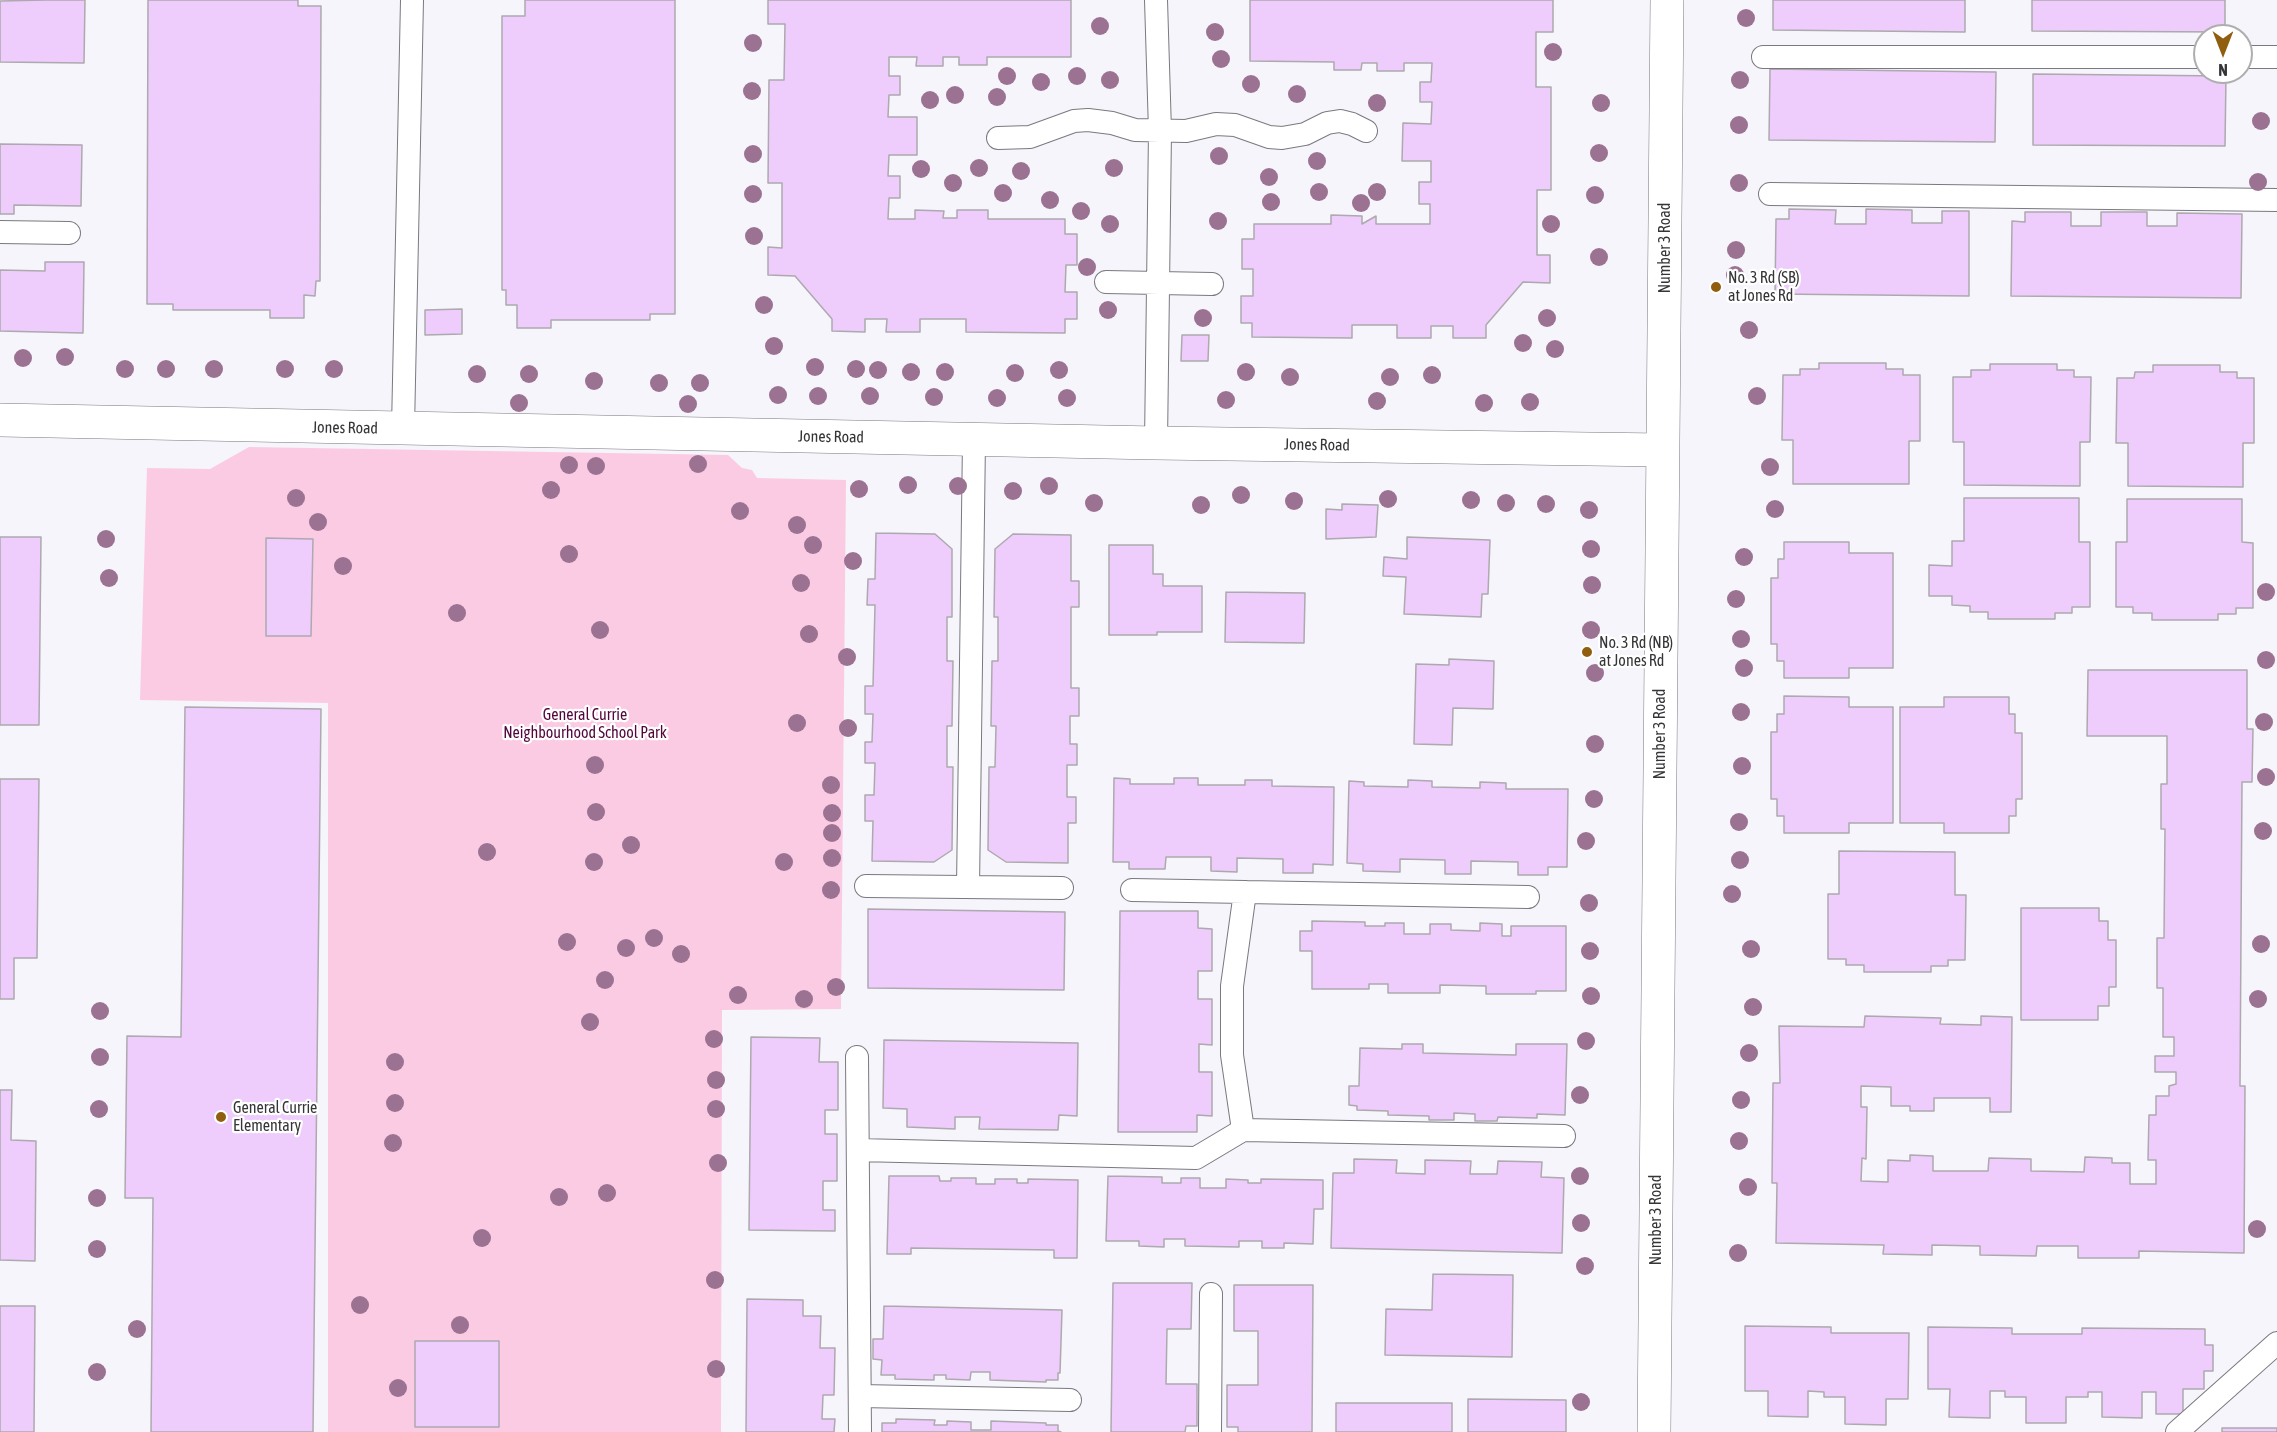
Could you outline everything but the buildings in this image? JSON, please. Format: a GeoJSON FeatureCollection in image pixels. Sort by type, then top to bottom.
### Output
{"type":"FeatureCollection","features":[{"type":"Feature","properties":{"kind":"street","name":"Number 3 Road"},"geometry":{"type":"LineString","coordinates":[[1654,1432],[1667,0]]}},
{"type":"Feature","properties":{"kind":"street","name":"Jones Road"},"geometry":{"type":"LineString","coordinates":[[0,420],[1156,444],[1662,450]]}},
{"type":"Feature","properties":{"kind":"lane"},"geometry":{"type":"LineString","coordinates":[[403,428],[412,0]]}},
{"type":"Feature","properties":{"kind":"lane"},"geometry":{"type":"LineString","coordinates":[[1156,0],[1160,130],[1156,444]]}},
{"type":"Feature","properties":{"kind":"lane"},"geometry":{"type":"LineString","coordinates":[[1763,57],[2193,57]]}},
{"type":"Feature","properties":{"kind":"lane"},"geometry":{"type":"LineString","coordinates":[[2253,57],[2277,57]]}},
{"type":"Feature","properties":{"kind":"lane"},"geometry":{"type":"LineString","coordinates":[[998,138],[1030,137],[1074,121],[1088,120],[1112,123],[1135,130],[1186,130],[1216,124],[1235,125],[1269,137],[1282,138],[1305,134],[1327,123],[1340,121],[1366,131]]}},
{"type":"Feature","properties":{"kind":"lane"},"geometry":{"type":"LineString","coordinates":[[1770,194],[2277,200]]}},
{"type":"Feature","properties":{"kind":"lane"},"geometry":{"type":"LineString","coordinates":[[0,232],[69,232]]}},
{"type":"Feature","properties":{"kind":"lane"},"geometry":{"type":"LineString","coordinates":[[1106,282],[1212,284]]}},
{"type":"Feature","properties":{"kind":"lane"},"geometry":{"type":"LineString","coordinates":[[968,887],[974,440]]}},
{"type":"Feature","properties":{"kind":"lane"},"geometry":{"type":"LineString","coordinates":[[866,886],[1062,888]]}},
{"type":"Feature","properties":{"kind":"lane"},"geometry":{"type":"LineString","coordinates":[[1132,890],[1527,897]]}},
{"type":"Feature","properties":{"kind":"lane"},"geometry":{"type":"LineString","coordinates":[[1243,1130],[1232,1055],[1232,986],[1245,892]]}},
{"type":"Feature","properties":{"kind":"lane"},"geometry":{"type":"LineString","coordinates":[[857,1057],[860,1432]]}},
{"type":"Feature","properties":{"kind":"lane"},"geometry":{"type":"LineString","coordinates":[[858,1150],[1196,1158],[1243,1130],[1564,1136]]}},
{"type":"Feature","properties":{"kind":"lane"},"geometry":{"type":"LineString","coordinates":[[1210,1432],[1211,1294]]}},
{"type":"Feature","properties":{"kind":"lane"},"geometry":{"type":"LineString","coordinates":[[2177,1432],[2277,1343]]}},
{"type":"Feature","properties":{"kind":"lane"},"geometry":{"type":"LineString","coordinates":[[860,1396],[1070,1400]]}},
{"type":"Feature","properties":{"kind":"green space","name":"General Currie Neighbourhood School Park"},"geometry":{"type":"Polygon","coordinates":[[[249,447],[728,455],[742,468],[752,470],[757,478],[846,480],[841,1009],[722,1010],[721,1432],[328,1432],[328,703],[140,700],[147,468],[210,469],[249,447]]]}},
{"type":"Feature","properties":{"kind":"place","name":"No. 3 Rd (SB) at Jones Rd"},"geometry":{"type":"Point","coordinates":[1716,287]}},
{"type":"Feature","properties":{"kind":"place","name":"No. 3 Rd (NB) at Jones Rd"},"geometry":{"type":"Point","coordinates":[1587,652]}},
{"type":"Feature","properties":{"kind":"place","name":"General Currie Elementary"},"geometry":{"type":"Point","coordinates":[221,1117]}}]}
